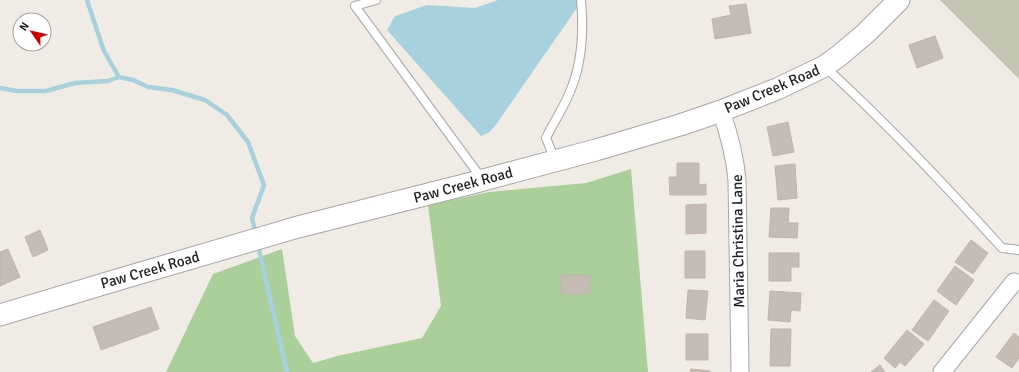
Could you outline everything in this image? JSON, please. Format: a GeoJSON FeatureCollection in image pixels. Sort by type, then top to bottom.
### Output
{"type":"FeatureCollection","features":[{"type":"Feature","properties":{"kind":"street","name":"Paw Creek Road"},"geometry":{"type":"LineString","coordinates":[[0,315],[276,233],[556,161],[673,127],[721,111],[777,89],[825,66],[840,56],[866,33],[899,0]]}},
{"type":"Feature","properties":{"kind":"street","name":"Maria Christina Lane"},"geometry":{"type":"LineString","coordinates":[[721,111],[736,160],[738,180],[740,372]]}},
{"type":"Feature","properties":{"kind":"street"},"geometry":{"type":"LineString","coordinates":[[942,372],[1014,282]]}},
{"type":"Feature","properties":{"kind":"lane"},"geometry":{"type":"LineString","coordinates":[[376,0],[355,6],[483,180]]}},
{"type":"Feature","properties":{"kind":"lane"},"geometry":{"type":"LineString","coordinates":[[556,161],[546,138],[569,95],[578,70],[582,40],[581,0]]}},
{"type":"Feature","properties":{"kind":"lane"},"geometry":{"type":"LineString","coordinates":[[825,66],[932,171],[1002,248],[1019,250]]}},
{"type":"Feature","properties":{"kind":"shaded area"},"geometry":{"type":"Polygon","coordinates":[[[940,0],[1019,0],[1019,79],[940,0]]]}},
{"type":"Feature","properties":{"kind":"green space"},"geometry":{"type":"Polygon","coordinates":[[[631,169],[648,372],[166,372],[213,274],[282,249],[295,336],[313,363],[337,356],[422,338],[441,306],[428,205],[489,192],[586,183],[631,169]]]}},
{"type":"Feature","properties":{"kind":"water"},"geometry":{"type":"Polygon","coordinates":[[[498,0],[578,0],[579,5],[495,126],[488,133],[481,136],[387,30],[395,16],[427,5],[475,8],[498,0]]]}},
{"type":"Feature","properties":{"kind":"building"},"geometry":{"type":"Polygon","coordinates":[[[746,4],[751,33],[715,39],[712,19],[731,15],[729,6],[746,4]]]}},
{"type":"Feature","properties":{"kind":"building"},"geometry":{"type":"Polygon","coordinates":[[[935,36],[943,58],[917,68],[909,45],[935,36]]]}},
{"type":"Feature","properties":{"kind":"building"},"geometry":{"type":"Polygon","coordinates":[[[788,122],[794,152],[773,156],[767,127],[788,122]]]}},
{"type":"Feature","properties":{"kind":"building"},"geometry":{"type":"Polygon","coordinates":[[[677,163],[699,163],[699,185],[706,184],[706,195],[670,195],[669,177],[677,177],[677,163]]]}},
{"type":"Feature","properties":{"kind":"building"},"geometry":{"type":"Polygon","coordinates":[[[795,164],[797,198],[778,200],[775,166],[795,164]]]}},
{"type":"Feature","properties":{"kind":"building"},"geometry":{"type":"Polygon","coordinates":[[[706,204],[706,233],[686,234],[686,205],[706,204]]]}},
{"type":"Feature","properties":{"kind":"building"},"geometry":{"type":"Polygon","coordinates":[[[771,208],[789,208],[788,223],[798,223],[797,238],[769,237],[771,208]]]}},
{"type":"Feature","properties":{"kind":"building"},"geometry":{"type":"Polygon","coordinates":[[[40,230],[48,250],[33,257],[25,237],[40,230]]]}},
{"type":"Feature","properties":{"kind":"building"},"geometry":{"type":"Polygon","coordinates":[[[971,240],[988,253],[973,274],[955,262],[971,240]]]}},
{"type":"Feature","properties":{"kind":"building"},"geometry":{"type":"Polygon","coordinates":[[[8,249],[20,277],[0,286],[0,252],[8,249]]]}},
{"type":"Feature","properties":{"kind":"building"},"geometry":{"type":"Polygon","coordinates":[[[685,251],[705,251],[705,278],[685,278],[685,251]]]}},
{"type":"Feature","properties":{"kind":"building"},"geometry":{"type":"Polygon","coordinates":[[[769,253],[799,253],[799,267],[791,267],[791,281],[769,281],[769,253]]]}},
{"type":"Feature","properties":{"kind":"building"},"geometry":{"type":"Polygon","coordinates":[[[955,266],[974,280],[956,305],[937,291],[955,266]]]}},
{"type":"Feature","properties":{"kind":"building"},"geometry":{"type":"Polygon","coordinates":[[[561,275],[590,275],[590,294],[561,294],[561,275]]]}},
{"type":"Feature","properties":{"kind":"building"},"geometry":{"type":"Polygon","coordinates":[[[688,290],[708,291],[705,320],[686,318],[688,290]]]}},
{"type":"Feature","properties":{"kind":"building"},"geometry":{"type":"Polygon","coordinates":[[[770,291],[801,293],[800,311],[791,310],[790,322],[768,320],[770,291]]]}},
{"type":"Feature","properties":{"kind":"building"},"geometry":{"type":"Polygon","coordinates":[[[934,300],[949,311],[928,341],[912,330],[934,300]]]}},
{"type":"Feature","properties":{"kind":"building"},"geometry":{"type":"Polygon","coordinates":[[[151,307],[159,329],[101,350],[93,327],[151,307]]]}},
{"type":"Feature","properties":{"kind":"building"},"geometry":{"type":"Polygon","coordinates":[[[771,329],[791,329],[790,366],[770,366],[771,329]]]}},
{"type":"Feature","properties":{"kind":"building"},"geometry":{"type":"Polygon","coordinates":[[[907,330],[924,344],[905,366],[900,362],[895,368],[884,358],[907,330]]]}},
{"type":"Feature","properties":{"kind":"building"},"geometry":{"type":"Polygon","coordinates":[[[1014,333],[1019,337],[1019,358],[1012,368],[996,357],[1014,333]]]}},
{"type":"Feature","properties":{"kind":"building"},"geometry":{"type":"Polygon","coordinates":[[[686,334],[708,334],[708,360],[686,360],[686,334]]]}},
{"type":"Feature","properties":{"kind":"building"},"geometry":{"type":"Polygon","coordinates":[[[880,365],[885,372],[871,372],[880,365]]]}},
{"type":"Feature","properties":{"kind":"building"},"geometry":{"type":"Polygon","coordinates":[[[691,369],[710,371],[710,372],[690,372],[691,369]]]}},
{"type":"Feature","properties":{"kind":"waterway"},"geometry":{"type":"LineString","coordinates":[[87,0],[104,51],[119,77]]}},
{"type":"Feature","properties":{"kind":"waterway"},"geometry":{"type":"LineString","coordinates":[[0,88],[17,91],[46,91],[75,83],[108,81],[119,77],[133,80],[148,87],[172,90],[205,100],[227,115],[248,142],[264,185],[252,218],[256,234]]}},
{"type":"Feature","properties":{"kind":"waterway"},"geometry":{"type":"LineString","coordinates":[[258,245],[287,372]]}}]}
